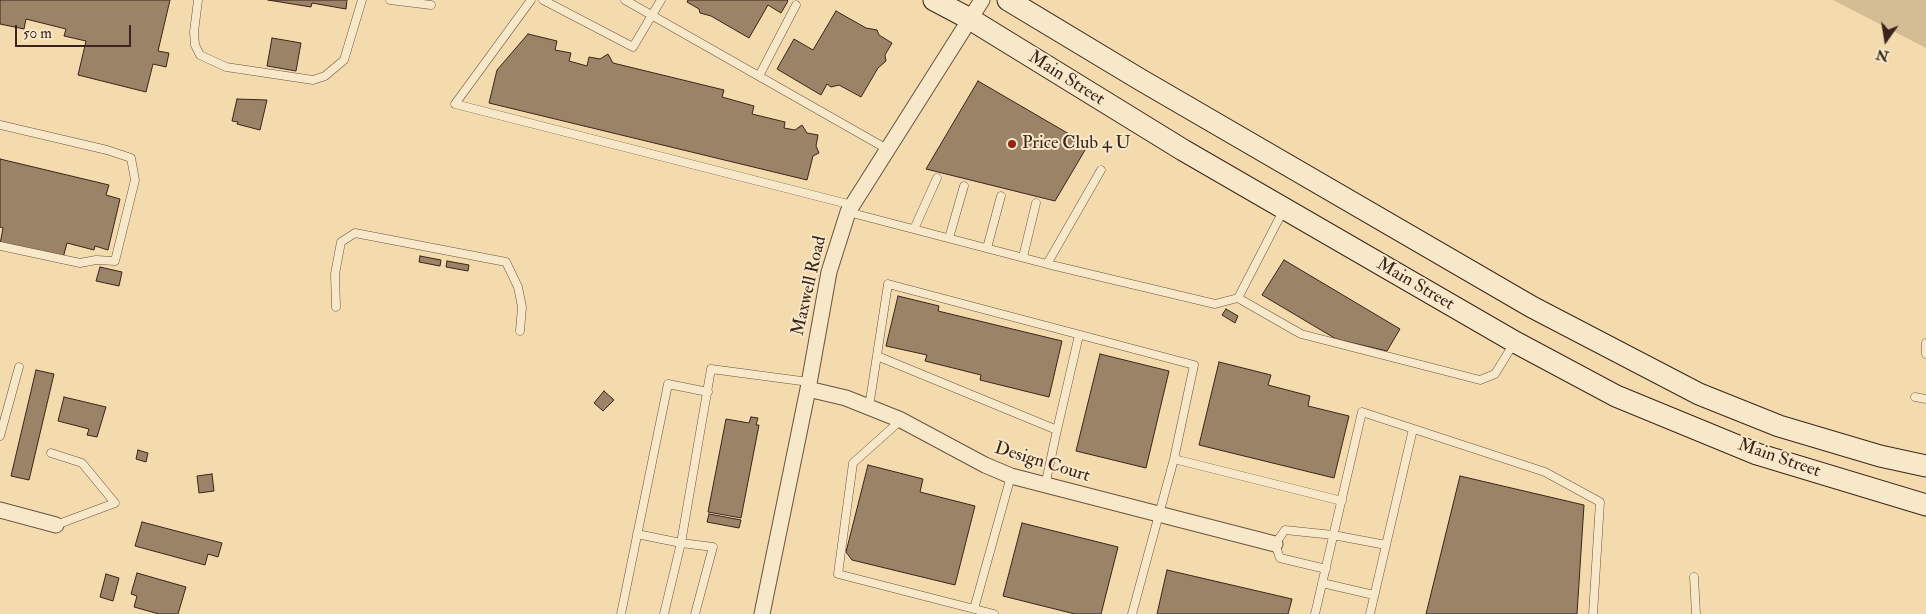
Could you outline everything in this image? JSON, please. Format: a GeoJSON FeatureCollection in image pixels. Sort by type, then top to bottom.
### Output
{"type":"FeatureCollection","features":[{"type":"Feature","properties":{"kind":"main road","name":"Main Street"},"geometry":{"type":"LineString","coordinates":[[934,0],[970,19],[1183,150],[1284,209],[1515,342],[1616,396],[1757,454],[1926,505]]}},
{"type":"Feature","properties":{"kind":"main road","name":"Main Street"},"geometry":{"type":"LineString","coordinates":[[1008,0],[1141,80],[1524,302],[1699,394],[1779,426],[1880,456],[1926,466]]}},
{"type":"Feature","properties":{"kind":"street","name":"Maxwell Road"},"geometry":{"type":"LineString","coordinates":[[762,614],[809,386],[829,272],[850,208],[982,0]]}},
{"type":"Feature","properties":{"kind":"street","name":"Design Court"},"geometry":{"type":"LineString","coordinates":[[809,386],[869,406],[901,420],[985,465],[1011,476],[1275,544]]}},
{"type":"Feature","properties":{"kind":"street"},"geometry":{"type":"LineString","coordinates":[[0,510],[56,525]]}},
{"type":"Feature","properties":{"kind":"lane"},"geometry":{"type":"LineString","coordinates":[[198,0],[194,32],[195,45],[200,55],[226,67],[312,80],[325,76],[344,60],[362,0]]}},
{"type":"Feature","properties":{"kind":"lane"},"geometry":{"type":"LineString","coordinates":[[390,0],[431,6]]}},
{"type":"Feature","properties":{"kind":"lane"},"geometry":{"type":"LineString","coordinates":[[531,0],[454,104],[850,208],[914,229],[1047,264],[1215,304],[1238,298],[1301,334],[1480,380],[1495,374],[1515,342]]}},
{"type":"Feature","properties":{"kind":"lane"},"geometry":{"type":"LineString","coordinates":[[543,0],[633,47],[661,0]]}},
{"type":"Feature","properties":{"kind":"lane"},"geometry":{"type":"LineString","coordinates":[[625,0],[887,149]]}},
{"type":"Feature","properties":{"kind":"lane"},"geometry":{"type":"LineString","coordinates":[[759,76],[796,5]]}},
{"type":"Feature","properties":{"kind":"lane"},"geometry":{"type":"LineString","coordinates":[[0,125],[107,150],[131,158],[135,180],[115,261],[96,260],[80,263],[0,246]]}},
{"type":"Feature","properties":{"kind":"lane"},"geometry":{"type":"LineString","coordinates":[[1047,264],[1101,170]]}},
{"type":"Feature","properties":{"kind":"lane"},"geometry":{"type":"LineString","coordinates":[[914,229],[937,178]]}},
{"type":"Feature","properties":{"kind":"lane"},"geometry":{"type":"LineString","coordinates":[[949,238],[964,186]]}},
{"type":"Feature","properties":{"kind":"lane"},"geometry":{"type":"LineString","coordinates":[[987,248],[1001,196]]}},
{"type":"Feature","properties":{"kind":"lane"},"geometry":{"type":"LineString","coordinates":[[1023,257],[1036,203]]}},
{"type":"Feature","properties":{"kind":"lane"},"geometry":{"type":"LineString","coordinates":[[1238,298],[1284,209]]}},
{"type":"Feature","properties":{"kind":"lane"},"geometry":{"type":"LineString","coordinates":[[336,306],[335,274],[341,242],[355,233],[506,262],[518,287],[522,307],[520,331]]}},
{"type":"Feature","properties":{"kind":"lane"},"geometry":{"type":"LineString","coordinates":[[869,406],[888,284],[1194,365],[1174,459],[1157,515],[1132,614]]}},
{"type":"Feature","properties":{"kind":"lane"},"geometry":{"type":"LineString","coordinates":[[1044,486],[1079,335]]}},
{"type":"Feature","properties":{"kind":"lane"},"geometry":{"type":"LineString","coordinates":[[1926,343],[1926,354]]}},
{"type":"Feature","properties":{"kind":"lane"},"geometry":{"type":"LineString","coordinates":[[877,356],[1057,430]]}},
{"type":"Feature","properties":{"kind":"lane"},"geometry":{"type":"LineString","coordinates":[[0,436],[19,367]]}},
{"type":"Feature","properties":{"kind":"lane"},"geometry":{"type":"LineString","coordinates":[[664,614],[681,543],[711,369],[809,386]]}},
{"type":"Feature","properties":{"kind":"lane"},"geometry":{"type":"LineString","coordinates":[[622,614],[668,384],[708,392]]}},
{"type":"Feature","properties":{"kind":"lane"},"geometry":{"type":"LineString","coordinates":[[1915,397],[1926,399]]}},
{"type":"Feature","properties":{"kind":"lane"},"geometry":{"type":"LineString","coordinates":[[1315,614],[1362,412],[1545,472],[1600,502],[1593,614]]}},
{"type":"Feature","properties":{"kind":"lane"},"geometry":{"type":"LineString","coordinates":[[901,420],[853,462],[838,574],[994,614]]}},
{"type":"Feature","properties":{"kind":"lane"},"geometry":{"type":"LineString","coordinates":[[1370,614],[1413,429]]}},
{"type":"Feature","properties":{"kind":"lane"},"geometry":{"type":"LineString","coordinates":[[51,453],[82,462],[115,503],[56,525]]}},
{"type":"Feature","properties":{"kind":"lane"},"geometry":{"type":"LineString","coordinates":[[1174,459],[1342,500]]}},
{"type":"Feature","properties":{"kind":"lane"},"geometry":{"type":"LineString","coordinates":[[974,609],[1011,476]]}},
{"type":"Feature","properties":{"kind":"lane"},"geometry":{"type":"LineString","coordinates":[[1326,570],[1280,558],[1275,544],[1285,530],[1334,535],[1386,545]]}},
{"type":"Feature","properties":{"kind":"lane"},"geometry":{"type":"LineString","coordinates":[[638,534],[681,543],[713,547],[695,614]]}},
{"type":"Feature","properties":{"kind":"lane"},"geometry":{"type":"LineString","coordinates":[[1694,577],[1696,614]]}},
{"type":"Feature","properties":{"kind":"lane"},"geometry":{"type":"LineString","coordinates":[[1322,583],[1374,594]]}},
{"type":"Feature","properties":{"kind":"shaded area"},"geometry":{"type":"Polygon","coordinates":[[[1833,0],[1926,0],[1926,48],[1833,0]]]}},
{"type":"Feature","properties":{"kind":"building"},"geometry":{"type":"Polygon","coordinates":[[[0,0],[170,0],[158,51],[169,53],[166,67],[153,64],[146,92],[78,75],[86,41],[64,36],[66,29],[26,19],[24,29],[0,24],[0,0]]]}},
{"type":"Feature","properties":{"kind":"building"},"geometry":{"type":"Polygon","coordinates":[[[268,0],[347,0],[346,9],[312,3],[311,7],[268,0]]]}},
{"type":"Feature","properties":{"kind":"building"},"geometry":{"type":"Polygon","coordinates":[[[688,0],[788,1],[781,13],[768,5],[749,38],[711,16],[700,13],[699,9],[687,2],[688,0]]]}},
{"type":"Feature","properties":{"kind":"building"},"geometry":{"type":"Polygon","coordinates":[[[836,11],[866,28],[877,30],[879,35],[892,43],[885,55],[886,61],[878,68],[861,97],[839,85],[831,87],[827,84],[821,95],[777,69],[794,39],[813,50],[836,11]]]}},
{"type":"Feature","properties":{"kind":"building"},"geometry":{"type":"Polygon","coordinates":[[[528,34],[557,41],[555,50],[571,53],[569,61],[587,66],[589,57],[600,59],[608,54],[613,63],[724,90],[722,97],[754,106],[752,114],[785,122],[784,128],[795,130],[802,125],[807,133],[818,135],[816,146],[819,153],[813,156],[807,180],[489,103],[497,70],[528,34]]]}},
{"type":"Feature","properties":{"kind":"building"},"geometry":{"type":"Polygon","coordinates":[[[272,38],[301,43],[296,71],[267,66],[272,38]]]}},
{"type":"Feature","properties":{"kind":"building"},"geometry":{"type":"Polygon","coordinates":[[[978,81],[1088,145],[1055,201],[926,169],[978,81]]]}},
{"type":"Feature","properties":{"kind":"building"},"geometry":{"type":"Polygon","coordinates":[[[237,99],[267,100],[260,130],[232,121],[237,99]]]}},
{"type":"Feature","properties":{"kind":"building"},"geometry":{"type":"Polygon","coordinates":[[[0,159],[109,185],[106,195],[120,199],[108,250],[95,246],[94,250],[67,243],[63,258],[0,244],[3,228],[0,227],[0,159]]]}},
{"type":"Feature","properties":{"kind":"building"},"geometry":{"type":"Polygon","coordinates":[[[420,256],[441,260],[440,266],[419,262],[420,256]]]}},
{"type":"Feature","properties":{"kind":"building"},"geometry":{"type":"Polygon","coordinates":[[[1284,260],[1400,329],[1387,351],[1336,339],[1262,295],[1284,260]]]}},
{"type":"Feature","properties":{"kind":"building"},"geometry":{"type":"Polygon","coordinates":[[[447,261],[469,265],[468,271],[446,267],[447,261]]]}},
{"type":"Feature","properties":{"kind":"building"},"geometry":{"type":"Polygon","coordinates":[[[100,267],[122,272],[119,286],[96,281],[100,267]]]}},
{"type":"Feature","properties":{"kind":"building"},"geometry":{"type":"Polygon","coordinates":[[[898,296],[939,306],[938,311],[1062,341],[1049,397],[980,380],[981,375],[925,361],[927,355],[886,346],[898,296]]]}},
{"type":"Feature","properties":{"kind":"building"},"geometry":{"type":"Polygon","coordinates":[[[1226,309],[1238,316],[1235,323],[1222,315],[1226,309]]]}},
{"type":"Feature","properties":{"kind":"building"},"geometry":{"type":"Polygon","coordinates":[[[1100,354],[1169,371],[1146,468],[1076,451],[1100,354]]]}},
{"type":"Feature","properties":{"kind":"building"},"geometry":{"type":"Polygon","coordinates":[[[1219,362],[1271,375],[1268,385],[1310,396],[1308,406],[1349,416],[1334,478],[1199,445],[1219,362]]]}},
{"type":"Feature","properties":{"kind":"building"},"geometry":{"type":"Polygon","coordinates":[[[36,370],[54,374],[29,480],[11,476],[36,370]]]}},
{"type":"Feature","properties":{"kind":"building"},"geometry":{"type":"Polygon","coordinates":[[[604,391],[614,400],[603,411],[594,403],[604,391]]]}},
{"type":"Feature","properties":{"kind":"building"},"geometry":{"type":"Polygon","coordinates":[[[64,397],[106,407],[97,437],[87,435],[89,429],[58,421],[64,397]]]}},
{"type":"Feature","properties":{"kind":"building"},"geometry":{"type":"Polygon","coordinates":[[[751,417],[758,418],[756,425],[759,425],[741,518],[708,512],[726,419],[749,423],[751,417]]]}},
{"type":"Feature","properties":{"kind":"building"},"geometry":{"type":"Polygon","coordinates":[[[138,450],[148,453],[146,462],[136,459],[138,450]]]}},
{"type":"Feature","properties":{"kind":"building"},"geometry":{"type":"Polygon","coordinates":[[[868,465],[923,479],[920,492],[975,506],[955,585],[852,560],[846,552],[868,465]]]}},
{"type":"Feature","properties":{"kind":"building"},"geometry":{"type":"Polygon","coordinates":[[[212,474],[214,491],[199,493],[197,476],[212,474]]]}},
{"type":"Feature","properties":{"kind":"building"},"geometry":{"type":"Polygon","coordinates":[[[1460,476],[1584,505],[1577,614],[1426,614],[1460,476]]]}},
{"type":"Feature","properties":{"kind":"building"},"geometry":{"type":"Polygon","coordinates":[[[709,514],[741,520],[739,528],[707,522],[709,514]]]}},
{"type":"Feature","properties":{"kind":"building"},"geometry":{"type":"Polygon","coordinates":[[[142,522],[222,543],[218,557],[208,554],[205,565],[135,546],[142,522]]]}},
{"type":"Feature","properties":{"kind":"building"},"geometry":{"type":"Polygon","coordinates":[[[1022,523],[1118,547],[1101,614],[1075,614],[1003,596],[1022,523]]]}},
{"type":"Feature","properties":{"kind":"building"},"geometry":{"type":"Polygon","coordinates":[[[1167,570],[1292,599],[1288,614],[1157,614],[1167,570]]]}},
{"type":"Feature","properties":{"kind":"building"},"geometry":{"type":"Polygon","coordinates":[[[137,573],[186,587],[178,614],[159,614],[134,607],[137,596],[131,594],[137,573]]]}},
{"type":"Feature","properties":{"kind":"building"},"geometry":{"type":"Polygon","coordinates":[[[106,574],[119,578],[113,601],[100,597],[106,574]]]}},
{"type":"Feature","properties":{"kind":"place","name":"Price Club 4 U"},"geometry":{"type":"Point","coordinates":[1012,144]}}]}
